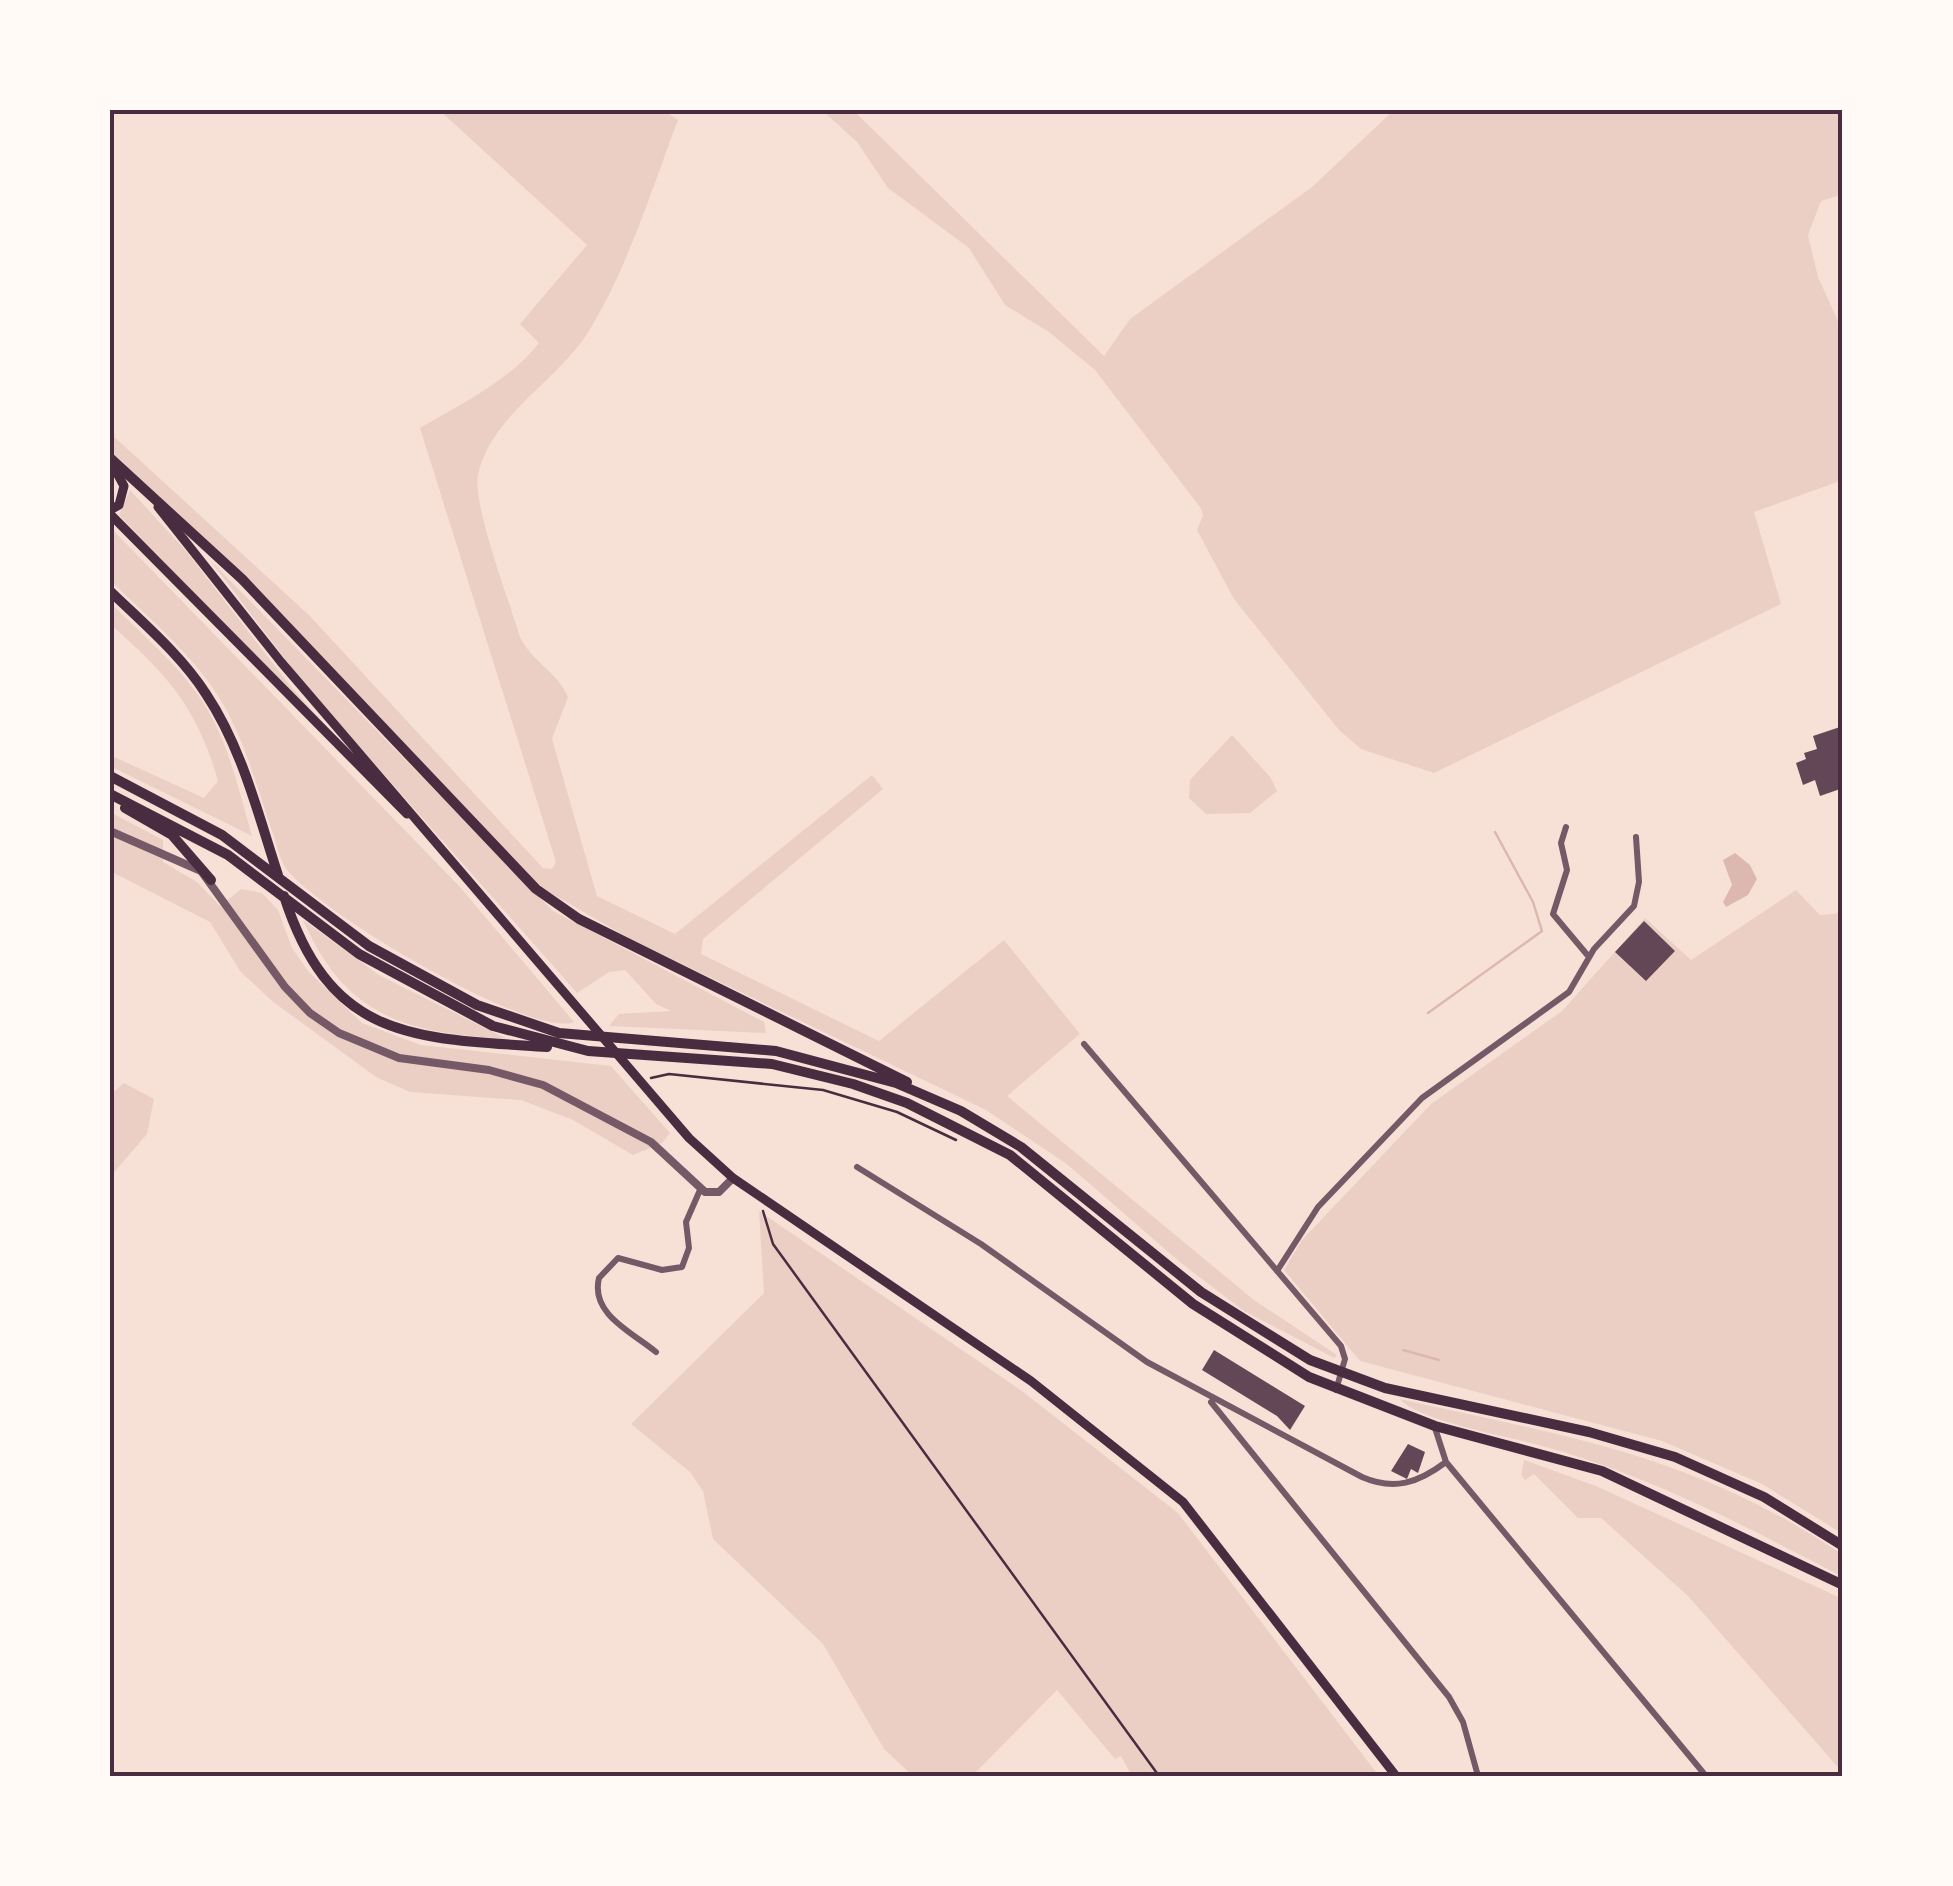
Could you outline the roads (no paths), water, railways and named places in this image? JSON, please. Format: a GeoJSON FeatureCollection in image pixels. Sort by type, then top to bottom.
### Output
{"type":"FeatureCollection","features":[{"type":"Feature","properties":{"kind":"highway"},"geometry":{"type":"LineString","coordinates":[[110,460],[261,598],[536,889],[579,919],[838,1045],[1048,1166],[1240,1320],[1342,1374],[1658,1451],[1737,1483],[1843,1546]]}},
{"type":"Feature","properties":{"kind":"highway"},"geometry":{"type":"LineString","coordinates":[[110,591],[200,685],[230,736],[298,934],[335,990],[360,1010],[395,1029],[456,1042],[772,1064],[853,1084],[950,1122],[1043,1179],[1213,1319],[1282,1363],[1336,1390],[1435,1426],[1602,1472],[1843,1584]]}},
{"type":"Feature","properties":{"kind":"highway"},"geometry":{"type":"LineString","coordinates":[[110,776],[222,835],[391,960],[501,1016],[586,1037],[790,1054],[879,1077],[942,1103]]}},
{"type":"Feature","properties":{"kind":"highway"},"geometry":{"type":"LineString","coordinates":[[110,797],[228,856],[359,954],[427,993],[511,1032],[588,1050]]}},
{"type":"Feature","properties":{"kind":"highway"},"geometry":{"type":"LineString","coordinates":[[110,797],[172,835],[211,880]]}},
{"type":"Feature","properties":{"kind":"main road"},"geometry":{"type":"LineString","coordinates":[[110,460],[124,486],[119,505],[110,512],[381,793],[421,825]]}},
{"type":"Feature","properties":{"kind":"main road"},"geometry":{"type":"LineString","coordinates":[[129,475],[421,825],[690,1138],[733,1178],[1031,1381],[1182,1502],[1396,1776]]}},
{"type":"Feature","properties":{"kind":"street"},"geometry":{"type":"LineString","coordinates":[[1566,827],[1561,843],[1567,870],[1553,914],[1589,957]]}},
{"type":"Feature","properties":{"kind":"street"},"geometry":{"type":"LineString","coordinates":[[110,831],[194,867],[211,880],[276,976],[300,1004],[330,1028],[399,1058],[489,1070],[543,1085],[652,1142],[700,1190],[720,1192],[733,1178]]}},
{"type":"Feature","properties":{"kind":"street"},"geometry":{"type":"LineString","coordinates":[[1277,1271],[1314,1210],[1412,1108],[1448,1077],[1565,996],[1589,957],[1634,906],[1639,882],[1633,850],[1636,837]]}},
{"type":"Feature","properties":{"kind":"street"},"geometry":{"type":"LineString","coordinates":[[1084,1044],[1341,1346],[1346,1360],[1336,1390]]}},
{"type":"Feature","properties":{"kind":"street"},"geometry":{"type":"LineString","coordinates":[[857,1167],[981,1244],[1105,1336],[1207,1397],[1375,1482],[1413,1482],[1446,1462]]}},
{"type":"Feature","properties":{"kind":"street"},"geometry":{"type":"LineString","coordinates":[[656,1352],[604,1310],[598,1301],[598,1278],[618,1258],[662,1270],[682,1267],[690,1248],[686,1222],[700,1190]]}},
{"type":"Feature","properties":{"kind":"street"},"geometry":{"type":"LineString","coordinates":[[1207,1397],[1449,1697],[1463,1722],[1478,1776]]}},
{"type":"Feature","properties":{"kind":"street"},"geometry":{"type":"LineString","coordinates":[[1234,1431],[1246,1417]]}},
{"type":"Feature","properties":{"kind":"street"},"geometry":{"type":"LineString","coordinates":[[1435,1426],[1446,1462],[1706,1776]]}},
{"type":"Feature","properties":{"kind":"waterway"},"geometry":{"type":"LineString","coordinates":[[1428,1013],[1542,931],[1533,902],[1495,832]]}},
{"type":"Feature","properties":{"kind":"waterway"},"geometry":{"type":"LineString","coordinates":[[1403,1350],[1439,1360]]}}]}
